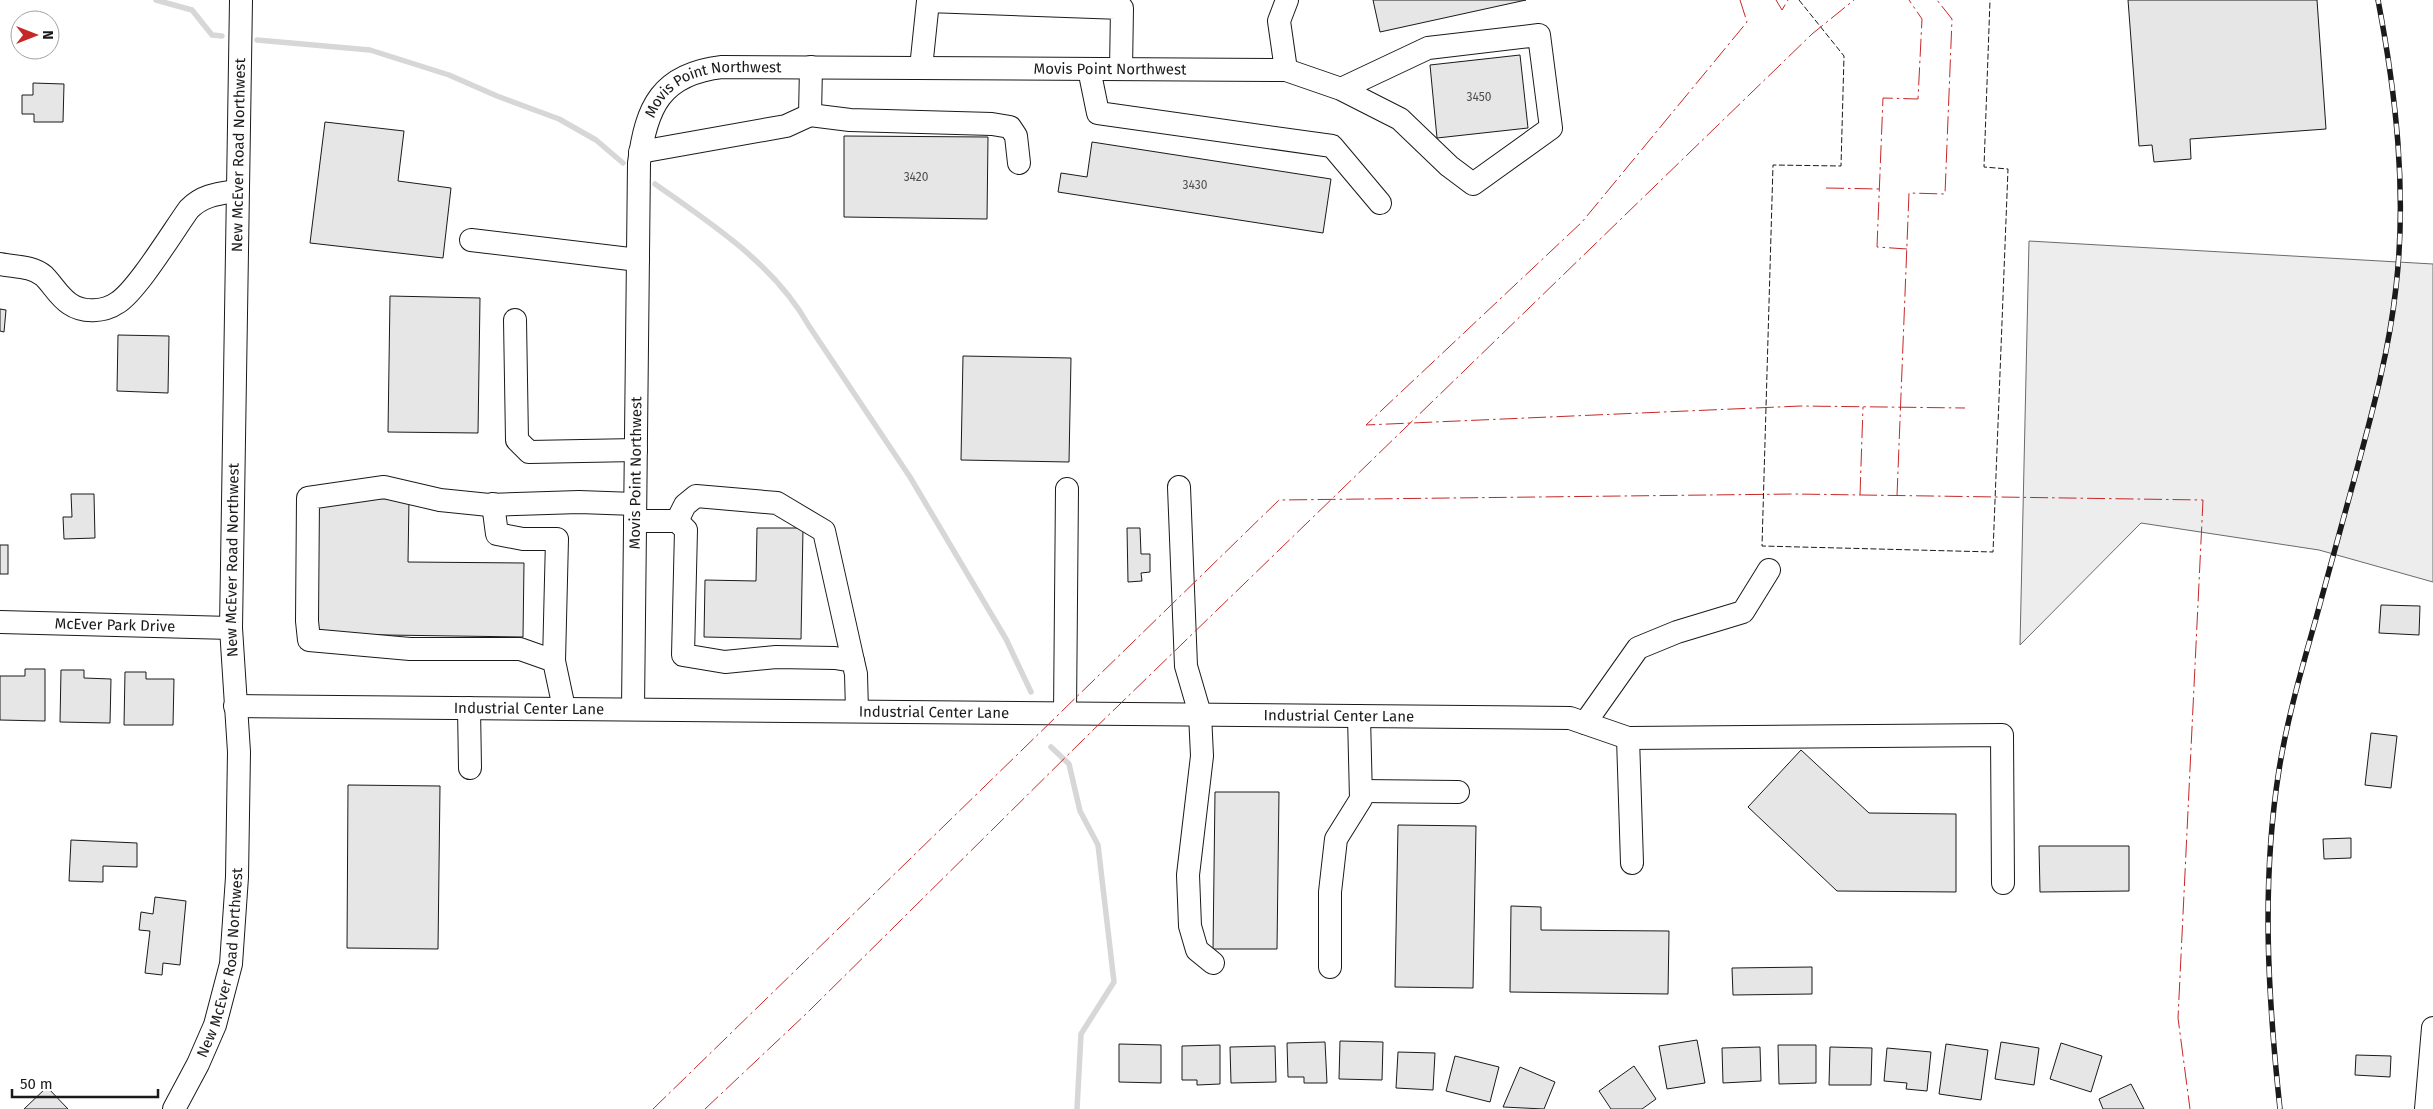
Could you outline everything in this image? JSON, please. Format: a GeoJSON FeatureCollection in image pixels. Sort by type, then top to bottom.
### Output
{"type":"FeatureCollection","features":[{"type":"Feature","properties":{"kind":"street","name":"New McEver Road Northwest"},"geometry":{"type":"LineString","coordinates":[[174,1109],[198,1064],[215,1025],[231,964],[237,877],[238,752],[231,628],[240,0]]}},
{"type":"Feature","properties":{"kind":"street"},"geometry":{"type":"LineString","coordinates":[[1286,70],[1279,21],[1287,0]]}},
{"type":"Feature","properties":{"kind":"street"},"geometry":{"type":"LineString","coordinates":[[921,68],[928,1],[1122,8],[1121,69]]}},
{"type":"Feature","properties":{"kind":"street","name":"Movis Point Northwest"},"geometry":{"type":"LineString","coordinates":[[633,709],[640,152],[648,118],[658,99],[670,86],[684,76],[703,69],[722,67],[1286,70],[1341,89],[1400,119],[1449,166],[1474,184],[1551,128],[1539,36],[1428,48],[1341,89]]}},
{"type":"Feature","properties":{"kind":"street"},"geometry":{"type":"LineString","coordinates":[[810,115],[811,67]]}},
{"type":"Feature","properties":{"kind":"street"},"geometry":{"type":"LineString","coordinates":[[1089,69],[1098,113],[1332,146],[1380,203]]}},
{"type":"Feature","properties":{"kind":"street"},"geometry":{"type":"LineString","coordinates":[[640,152],[786,126],[810,115],[850,120],[992,124],[1010,127],[1016,136],[1019,163]]}},
{"type":"Feature","properties":{"kind":"street"},"geometry":{"type":"LineString","coordinates":[[0,264],[37,272],[71,305],[91,310],[105,309],[119,303],[132,290],[189,209],[198,200],[208,195],[237,191]]}},
{"type":"Feature","properties":{"kind":"street"},"geometry":{"type":"LineString","coordinates":[[471,240],[638,260]]}},
{"type":"Feature","properties":{"kind":"street"},"geometry":{"type":"LineString","coordinates":[[515,320],[517,440],[530,452],[636,450]]}},
{"type":"Feature","properties":{"kind":"street"},"geometry":{"type":"LineString","coordinates":[[554,662],[520,649],[410,649],[309,640],[307,620],[308,498],[384,487],[440,500],[493,504],[579,502],[677,521],[686,530],[682,656],[725,662],[776,657],[835,658],[853,661]]}},
{"type":"Feature","properties":{"kind":"street"},"geometry":{"type":"LineString","coordinates":[[1179,487],[1186,666],[1200,714],[1202,756],[1188,875],[1190,926],[1197,950],[1213,964]]}},
{"type":"Feature","properties":{"kind":"street"},"geometry":{"type":"LineString","coordinates":[[1065,713],[1067,489]]}},
{"type":"Feature","properties":{"kind":"street"},"geometry":{"type":"LineString","coordinates":[[677,521],[685,505],[696,496],[777,503],[824,531],[856,674],[858,711]]}},
{"type":"Feature","properties":{"kind":"street"},"geometry":{"type":"LineString","coordinates":[[493,504],[496,534],[523,539],[557,539],[554,662],[564,708]]}},
{"type":"Feature","properties":{"kind":"street"},"geometry":{"type":"LineString","coordinates":[[1584,723],[1638,648],[1677,632],[1742,612],[1769,570]]}},
{"type":"Feature","properties":{"kind":"street","name":"McEver Park Drive"},"geometry":{"type":"LineString","coordinates":[[0,622],[231,628]]}},
{"type":"Feature","properties":{"kind":"street","name":"Industrial Center Lane"},"geometry":{"type":"LineString","coordinates":[[235,706],[1570,718],[1628,738],[2002,735],[2003,883]]}},
{"type":"Feature","properties":{"kind":"street"},"geometry":{"type":"LineString","coordinates":[[469,708],[470,768]]}},
{"type":"Feature","properties":{"kind":"street"},"geometry":{"type":"LineString","coordinates":[[1330,967],[1330,892],[1336,839],[1361,799],[1359,716]]}},
{"type":"Feature","properties":{"kind":"street"},"geometry":{"type":"LineString","coordinates":[[1628,738],[1632,863]]}},
{"type":"Feature","properties":{"kind":"street"},"geometry":{"type":"LineString","coordinates":[[1361,791],[1458,792]]}},
{"type":"Feature","properties":{"kind":"street"},"geometry":{"type":"LineString","coordinates":[[2426,1109],[2433,1028]]}},
{"type":"Feature","properties":{"kind":"shaded area"},"geometry":{"type":"Polygon","coordinates":[[[2029,241],[2433,264],[2433,582],[2319,550],[2141,523],[2020,645],[2029,241]]]}},
{"type":"Feature","properties":{"kind":"building"},"geometry":{"type":"Polygon","coordinates":[[[1373,0],[1526,0],[1380,32],[1373,0]]]}},
{"type":"Feature","properties":{"kind":"building"},"geometry":{"type":"Polygon","coordinates":[[[2128,0],[2317,0],[2326,129],[2190,139],[2191,159],[2154,162],[2152,145],[2139,146],[2128,0]]]}},
{"type":"Feature","properties":{"kind":"building"},"geometry":{"type":"Polygon","coordinates":[[[1520,55],[1528,128],[1437,138],[1430,65],[1520,55]]]}},
{"type":"Feature","properties":{"kind":"building"},"geometry":{"type":"Polygon","coordinates":[[[33,83],[64,84],[63,122],[34,122],[34,114],[22,114],[22,95],[33,95],[33,83]]]}},
{"type":"Feature","properties":{"kind":"building"},"geometry":{"type":"Polygon","coordinates":[[[325,122],[404,131],[398,181],[451,188],[443,258],[310,243],[325,122]]]}},
{"type":"Feature","properties":{"kind":"building"},"geometry":{"type":"Polygon","coordinates":[[[844,136],[988,137],[987,219],[844,217],[844,136]]]}},
{"type":"Feature","properties":{"kind":"building"},"geometry":{"type":"Polygon","coordinates":[[[1092,142],[1331,179],[1323,233],[1058,192],[1061,173],[1087,177],[1092,142]]]}},
{"type":"Feature","properties":{"kind":"building"},"geometry":{"type":"Polygon","coordinates":[[[390,296],[480,298],[478,433],[388,432],[390,296]]]}},
{"type":"Feature","properties":{"kind":"building"},"geometry":{"type":"Polygon","coordinates":[[[0,309],[6,310],[4,332],[0,331],[0,309]]]}},
{"type":"Feature","properties":{"kind":"building"},"geometry":{"type":"Polygon","coordinates":[[[118,335],[169,336],[168,393],[117,391],[118,335]]]}},
{"type":"Feature","properties":{"kind":"building"},"geometry":{"type":"Polygon","coordinates":[[[963,356],[1071,358],[1069,462],[961,460],[963,356]]]}},
{"type":"Feature","properties":{"kind":"building"},"geometry":{"type":"Polygon","coordinates":[[[71,494],[94,494],[95,538],[64,539],[63,517],[72,517],[71,494]]]}},
{"type":"Feature","properties":{"kind":"building"},"geometry":{"type":"Polygon","coordinates":[[[318,498],[409,499],[408,562],[524,563],[523,637],[316,634],[318,498]]]}},
{"type":"Feature","properties":{"kind":"building"},"geometry":{"type":"Polygon","coordinates":[[[757,528],[803,528],[801,639],[704,637],[705,580],[756,581],[757,528]]]}},
{"type":"Feature","properties":{"kind":"building"},"geometry":{"type":"Polygon","coordinates":[[[1127,528],[1140,528],[1141,554],[1150,554],[1150,572],[1141,573],[1142,581],[1128,582],[1127,528]]]}},
{"type":"Feature","properties":{"kind":"building"},"geometry":{"type":"Polygon","coordinates":[[[0,545],[8,545],[8,574],[0,574],[0,545]]]}},
{"type":"Feature","properties":{"kind":"building"},"geometry":{"type":"Polygon","coordinates":[[[2381,605],[2420,606],[2419,635],[2379,633],[2381,605]]]}},
{"type":"Feature","properties":{"kind":"building"},"geometry":{"type":"Polygon","coordinates":[[[25,669],[45,669],[45,721],[0,720],[0,676],[25,676],[25,669]]]}},
{"type":"Feature","properties":{"kind":"building"},"geometry":{"type":"Polygon","coordinates":[[[61,670],[84,670],[84,678],[111,679],[110,723],[60,722],[61,670]]]}},
{"type":"Feature","properties":{"kind":"building"},"geometry":{"type":"Polygon","coordinates":[[[125,672],[146,672],[146,679],[174,679],[173,725],[124,725],[125,672]]]}},
{"type":"Feature","properties":{"kind":"building"},"geometry":{"type":"Polygon","coordinates":[[[2371,733],[2397,736],[2391,788],[2365,785],[2371,733]]]}},
{"type":"Feature","properties":{"kind":"building"},"geometry":{"type":"Polygon","coordinates":[[[1801,750],[1869,813],[1956,814],[1956,892],[1837,891],[1748,807],[1801,750]]]}},
{"type":"Feature","properties":{"kind":"building"},"geometry":{"type":"Polygon","coordinates":[[[348,785],[440,786],[438,949],[347,948],[348,785]]]}},
{"type":"Feature","properties":{"kind":"building"},"geometry":{"type":"Polygon","coordinates":[[[1215,792],[1279,792],[1277,949],[1213,949],[1215,792]]]}},
{"type":"Feature","properties":{"kind":"building"},"geometry":{"type":"Polygon","coordinates":[[[1398,825],[1476,826],[1473,988],[1395,987],[1398,825]]]}},
{"type":"Feature","properties":{"kind":"building"},"geometry":{"type":"Polygon","coordinates":[[[2351,838],[2351,858],[2324,859],[2323,839],[2351,838]]]}},
{"type":"Feature","properties":{"kind":"building"},"geometry":{"type":"Polygon","coordinates":[[[71,840],[137,843],[137,867],[103,866],[103,882],[69,881],[71,840]]]}},
{"type":"Feature","properties":{"kind":"building"},"geometry":{"type":"Polygon","coordinates":[[[2039,846],[2129,846],[2129,891],[2040,892],[2039,846]]]}},
{"type":"Feature","properties":{"kind":"building"},"geometry":{"type":"Polygon","coordinates":[[[155,897],[186,901],[180,965],[163,963],[162,975],[145,973],[150,931],[139,930],[141,912],[153,914],[155,897]]]}},
{"type":"Feature","properties":{"kind":"building"},"geometry":{"type":"Polygon","coordinates":[[[1511,906],[1541,907],[1541,930],[1669,931],[1668,994],[1510,992],[1511,906]]]}},
{"type":"Feature","properties":{"kind":"building"},"geometry":{"type":"Polygon","coordinates":[[[1812,967],[1812,994],[1733,995],[1732,968],[1812,967]]]}},
{"type":"Feature","properties":{"kind":"building"},"geometry":{"type":"Polygon","coordinates":[[[1697,1040],[1705,1083],[1667,1089],[1659,1046],[1697,1040]]]}},
{"type":"Feature","properties":{"kind":"building"},"geometry":{"type":"Polygon","coordinates":[[[1340,1041],[1383,1042],[1382,1080],[1339,1079],[1340,1041]]]}},
{"type":"Feature","properties":{"kind":"building"},"geometry":{"type":"Polygon","coordinates":[[[1325,1042],[1327,1083],[1304,1083],[1304,1077],[1288,1077],[1287,1043],[1325,1042]]]}},
{"type":"Feature","properties":{"kind":"building"},"geometry":{"type":"Polygon","coordinates":[[[2001,1042],[2039,1048],[2034,1085],[1995,1079],[2001,1042]]]}},
{"type":"Feature","properties":{"kind":"building"},"geometry":{"type":"Polygon","coordinates":[[[2061,1043],[2102,1056],[2091,1092],[2050,1079],[2061,1043]]]}},
{"type":"Feature","properties":{"kind":"building"},"geometry":{"type":"Polygon","coordinates":[[[1119,1044],[1161,1045],[1161,1083],[1119,1082],[1119,1044]]]}},
{"type":"Feature","properties":{"kind":"building"},"geometry":{"type":"Polygon","coordinates":[[[1946,1044],[1988,1050],[1981,1100],[1939,1094],[1946,1044]]]}},
{"type":"Feature","properties":{"kind":"building"},"geometry":{"type":"Polygon","coordinates":[[[1220,1045],[1220,1084],[1197,1085],[1197,1080],[1182,1080],[1182,1046],[1220,1045]]]}},
{"type":"Feature","properties":{"kind":"building"},"geometry":{"type":"Polygon","coordinates":[[[1778,1045],[1816,1045],[1816,1083],[1779,1084],[1778,1045]]]}},
{"type":"Feature","properties":{"kind":"building"},"geometry":{"type":"Polygon","coordinates":[[[1275,1046],[1276,1082],[1231,1083],[1230,1047],[1275,1046]]]}},
{"type":"Feature","properties":{"kind":"building"},"geometry":{"type":"Polygon","coordinates":[[[1760,1047],[1761,1081],[1723,1083],[1722,1048],[1760,1047]]]}},
{"type":"Feature","properties":{"kind":"building"},"geometry":{"type":"Polygon","coordinates":[[[1830,1047],[1872,1048],[1871,1085],[1829,1085],[1830,1047]]]}},
{"type":"Feature","properties":{"kind":"building"},"geometry":{"type":"Polygon","coordinates":[[[1887,1048],[1931,1052],[1927,1091],[1906,1089],[1907,1083],[1884,1081],[1887,1048]]]}},
{"type":"Feature","properties":{"kind":"building"},"geometry":{"type":"Polygon","coordinates":[[[1398,1052],[1435,1053],[1433,1090],[1396,1088],[1398,1052]]]}},
{"type":"Feature","properties":{"kind":"building"},"geometry":{"type":"Polygon","coordinates":[[[2356,1055],[2391,1056],[2390,1077],[2355,1075],[2356,1055]]]}},
{"type":"Feature","properties":{"kind":"building"},"geometry":{"type":"Polygon","coordinates":[[[1455,1056],[1499,1067],[1490,1102],[1446,1091],[1455,1056]]]}},
{"type":"Feature","properties":{"kind":"building"},"geometry":{"type":"Polygon","coordinates":[[[1634,1066],[1656,1099],[1642,1109],[1611,1109],[1599,1091],[1634,1066]]]}},
{"type":"Feature","properties":{"kind":"building"},"geometry":{"type":"Polygon","coordinates":[[[1520,1067],[1555,1082],[1544,1109],[1503,1107],[1520,1067]]]}},
{"type":"Feature","properties":{"kind":"building"},"geometry":{"type":"Polygon","coordinates":[[[2131,1084],[2144,1109],[2103,1109],[2099,1099],[2131,1084]]]}},
{"type":"Feature","properties":{"kind":"building"},"geometry":{"type":"Polygon","coordinates":[[[47,1087],[68,1109],[24,1109],[47,1087]]]}},
{"type":"Feature","properties":{"kind":"waterway"},"geometry":{"type":"LineString","coordinates":[[156,0],[192,10],[212,35],[222,36]]}},
{"type":"Feature","properties":{"kind":"waterway"},"geometry":{"type":"LineString","coordinates":[[257,40],[370,50],[449,75],[497,96],[559,119],[596,140],[623,163]]}},
{"type":"Feature","properties":{"kind":"waterway"},"geometry":{"type":"LineString","coordinates":[[655,184],[741,247],[778,283],[795,304],[910,477],[1006,639],[1031,692]]}},
{"type":"Feature","properties":{"kind":"waterway"},"geometry":{"type":"LineString","coordinates":[[1051,747],[1069,764],[1080,811],[1098,845],[1114,982],[1081,1034],[1077,1109]]}},
{"type":"Feature","properties":{"kind":"railway"},"geometry":{"type":"LineString","coordinates":[[2280,1109],[2272,1025],[2268,940],[2268,897],[2273,812],[2286,733],[2295,696],[2379,385],[2396,287],[2400,215],[2398,143],[2390,71],[2378,0]]}},
{"type":"Feature","properties":{"kind":"fence"},"geometry":{"type":"LineString","coordinates":[[1799,0],[1844,56],[1841,166],[1773,165],[1762,546],[1993,552],[2008,169],[1984,167],[1990,0]]}},
{"type":"Feature","properties":{"kind":"power"},"geometry":{"type":"LineString","coordinates":[[1740,0],[1747,22],[1582,222],[1366,425],[1801,406],[1965,408]]}},
{"type":"Feature","properties":{"kind":"power"},"geometry":{"type":"LineString","coordinates":[[1776,0],[1782,10],[1788,0]]}},
{"type":"Feature","properties":{"kind":"power"},"geometry":{"type":"LineString","coordinates":[[705,1109],[807,1013],[1088,735],[1812,34],[1854,0]]}},
{"type":"Feature","properties":{"kind":"power"},"geometry":{"type":"LineString","coordinates":[[1907,249],[1877,247],[1883,98],[1918,99],[1922,19],[1909,0]]}},
{"type":"Feature","properties":{"kind":"power"},"geometry":{"type":"LineString","coordinates":[[1897,496],[1909,193],[1945,194],[1952,19],[1937,0]]}},
{"type":"Feature","properties":{"kind":"power"},"geometry":{"type":"LineString","coordinates":[[1826,188],[1880,189]]}},
{"type":"Feature","properties":{"kind":"power"},"geometry":{"type":"LineString","coordinates":[[1860,495],[1863,407]]}},
{"type":"Feature","properties":{"kind":"power"},"geometry":{"type":"LineString","coordinates":[[653,1109],[1279,500],[1794,494],[2203,500],[2178,1018],[2190,1109]]}}]}
